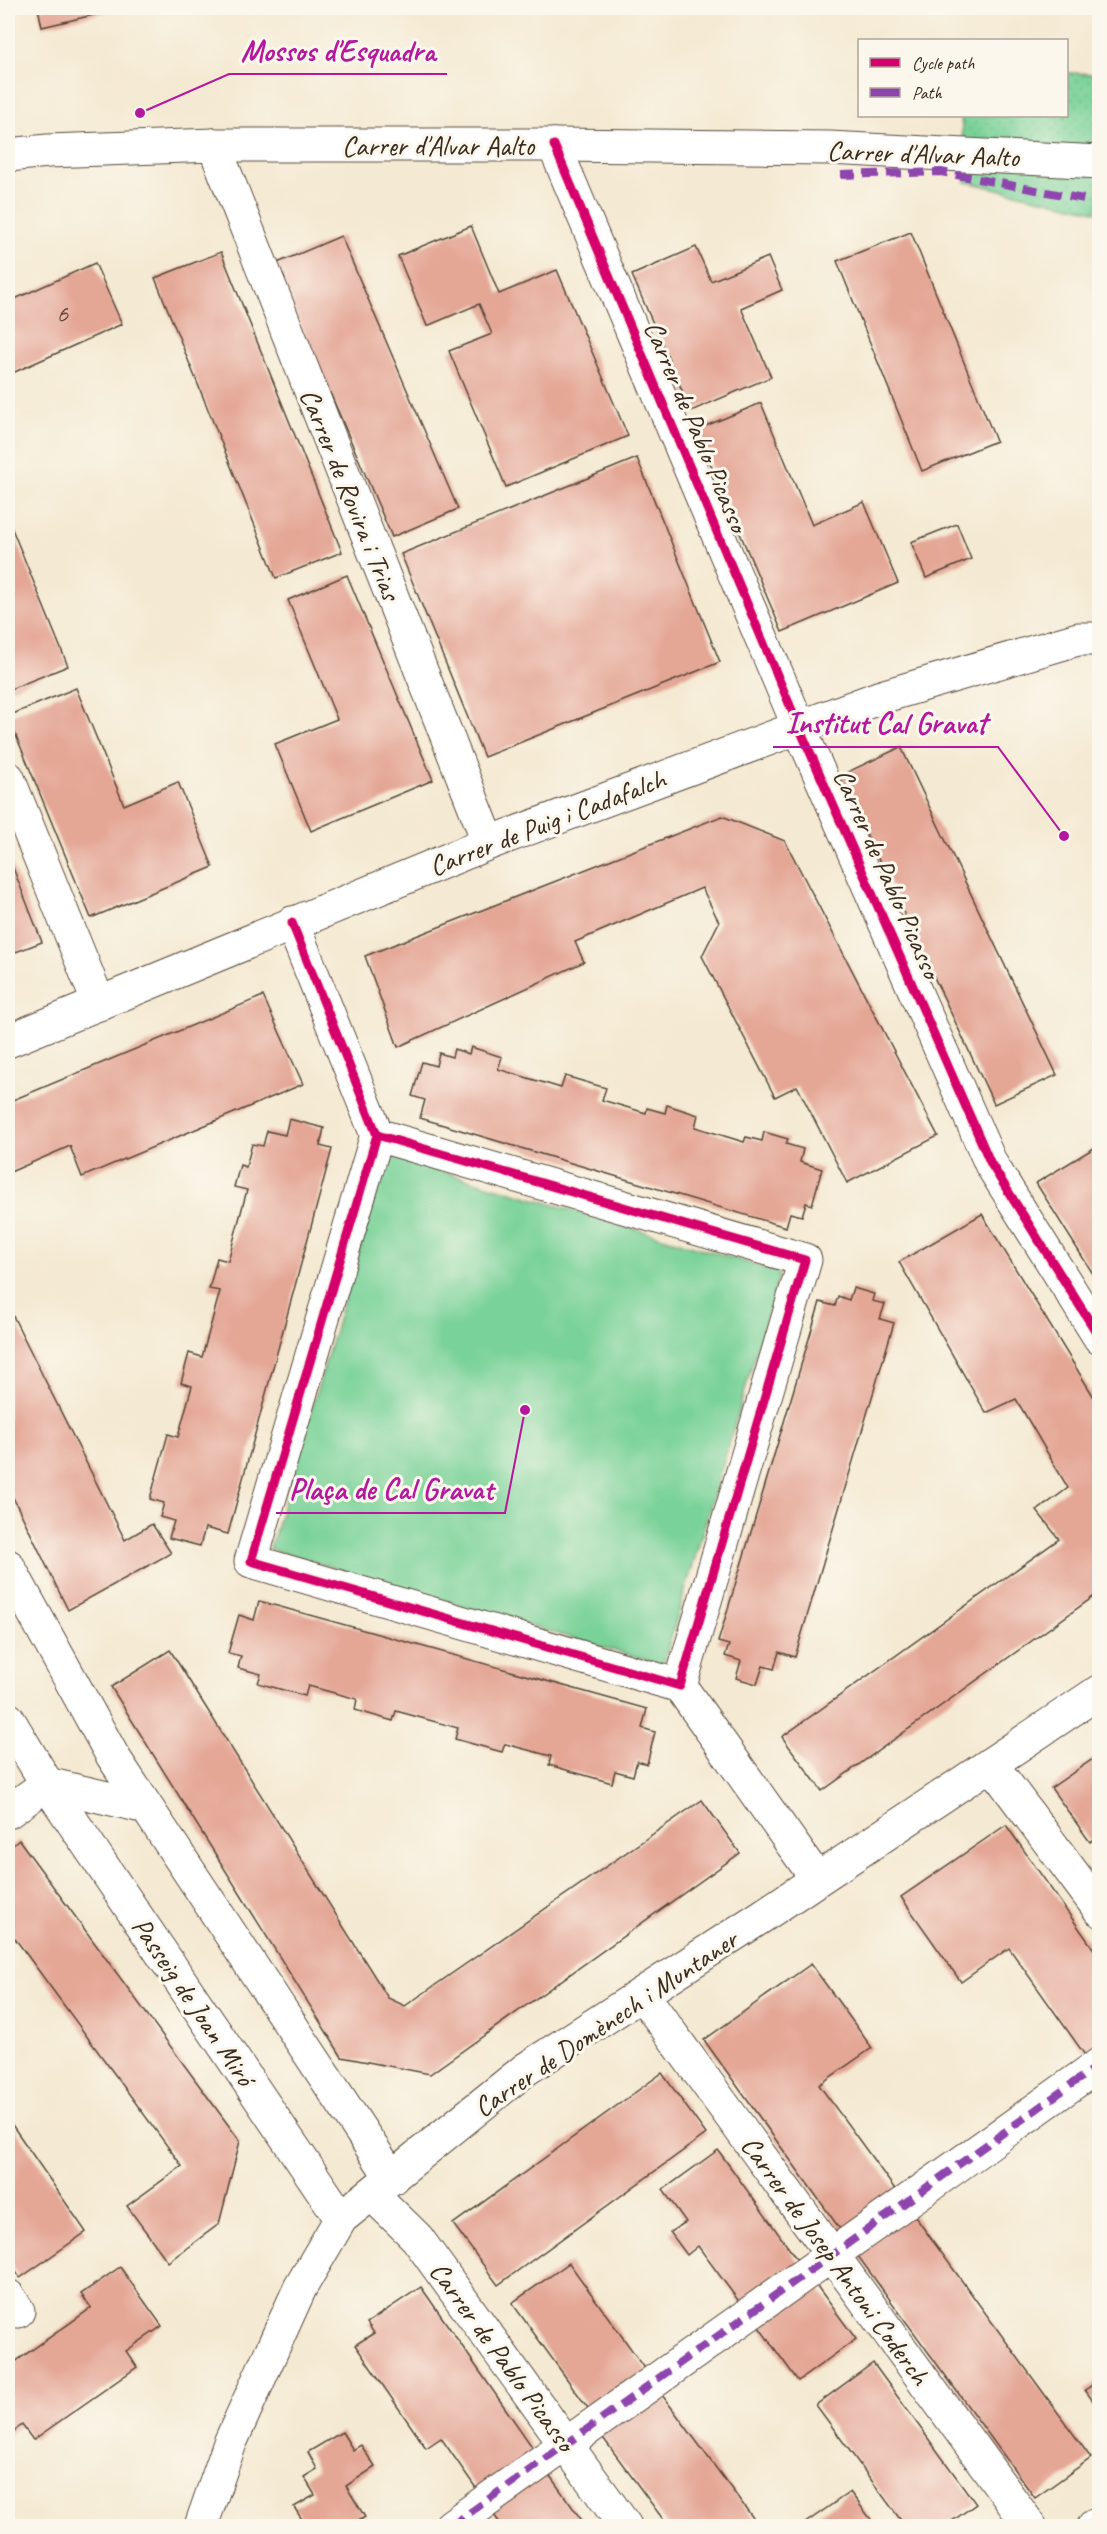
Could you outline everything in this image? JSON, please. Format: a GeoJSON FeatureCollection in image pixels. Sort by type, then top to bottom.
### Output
{"type":"FeatureCollection","features":[{"type":"Feature","properties":{"kind":"street","name":"Carrer d'Alvar Aalto"},"geometry":{"type":"LineString","coordinates":[[8,155],[48,151],[214,145],[554,145],[829,148],[1096,161]]}},
{"type":"Feature","properties":{"kind":"street","name":"Carrer de Rovira i Trias"},"geometry":{"type":"LineString","coordinates":[[214,145],[489,843]]}},
{"type":"Feature","properties":{"kind":"street","name":"Carrer de Pablo Picasso"},"geometry":{"type":"LineString","coordinates":[[554,145],[799,727],[992,1164],[1100,1338]]}},
{"type":"Feature","properties":{"kind":"street","name":"Carrer de Puig i Cadafalch"},"geometry":{"type":"LineString","coordinates":[[8,1041],[489,843],[799,727],[881,697],[1077,639],[1100,639]]}},
{"type":"Feature","properties":{"kind":"street"},"geometry":{"type":"LineString","coordinates":[[8,778],[99,1004]]}},
{"type":"Feature","properties":{"kind":"street"},"geometry":{"type":"LineString","coordinates":[[292,923],[377,1135],[251,1561],[680,1686],[817,1880]]}},
{"type":"Feature","properties":{"kind":"street"},"geometry":{"type":"LineString","coordinates":[[377,1135],[805,1260],[680,1686]]}},
{"type":"Feature","properties":{"kind":"street"},"geometry":{"type":"LineString","coordinates":[[8,1566],[112,1755],[382,2186]]}},
{"type":"Feature","properties":{"kind":"street","name":"Carrer de Domènech i Muntaner"},"geometry":{"type":"LineString","coordinates":[[201,2526],[230,2443],[300,2288],[341,2218],[526,2070],[1100,1691]]}},
{"type":"Feature","properties":{"kind":"street","name":"Passeig de Joan Miró"},"geometry":{"type":"LineString","coordinates":[[8,1719],[47,1784],[341,2218]]}},
{"type":"Feature","properties":{"kind":"street"},"geometry":{"type":"LineString","coordinates":[[991,1764],[1100,1911]]}},
{"type":"Feature","properties":{"kind":"street"},"geometry":{"type":"LineString","coordinates":[[8,1812],[47,1784],[146,1807]]}},
{"type":"Feature","properties":{"kind":"street","name":"Carrer de Josep Antoni Coderch"},"geometry":{"type":"LineString","coordinates":[[642,1994],[1030,2526]]}},
{"type":"Feature","properties":{"kind":"street"},"geometry":{"type":"LineString","coordinates":[[452,2526],[1100,2064]]}},
{"type":"Feature","properties":{"kind":"street","name":"Carrer de Pablo Picasso"},"geometry":{"type":"LineString","coordinates":[[382,2186],[625,2526]]}},
{"type":"Feature","properties":{"kind":"street"},"geometry":{"type":"LineString","coordinates":[[1094,2526],[1100,2524]]}},
{"type":"Feature","properties":{"kind":"green space"},"geometry":{"type":"Polygon","coordinates":[[[1068,73],[1099,74],[1099,212],[966,182],[961,117],[1068,117],[1068,73]]]}},
{"type":"Feature","properties":{"kind":"green space"},"geometry":{"type":"Polygon","coordinates":[[[387,1155],[780,1272],[663,1665],[270,1549],[387,1155]]]}},
{"type":"Feature","properties":{"kind":"building"},"geometry":{"type":"Polygon","coordinates":[[[38,8],[123,8],[42,27],[38,8]]]}},
{"type":"Feature","properties":{"kind":"building"},"geometry":{"type":"Polygon","coordinates":[[[471,226],[499,294],[557,270],[628,436],[506,487],[449,351],[492,334],[479,304],[427,326],[398,256],[471,226]]]}},
{"type":"Feature","properties":{"kind":"building"},"geometry":{"type":"Polygon","coordinates":[[[911,232],[996,441],[922,471],[837,261],[911,232]]]}},
{"type":"Feature","properties":{"kind":"building"},"geometry":{"type":"Polygon","coordinates":[[[341,236],[458,509],[392,537],[275,264],[341,236]]]}},
{"type":"Feature","properties":{"kind":"building"},"geometry":{"type":"Polygon","coordinates":[[[696,247],[711,281],[768,257],[782,290],[741,308],[771,377],[691,411],[632,275],[696,247]]]}},
{"type":"Feature","properties":{"kind":"building"},"geometry":{"type":"Polygon","coordinates":[[[221,252],[342,552],[276,578],[155,278],[221,252]]]}},
{"type":"Feature","properties":{"kind":"building"},"geometry":{"type":"Polygon","coordinates":[[[95,263],[122,324],[8,375],[8,302],[95,263]]]}},
{"type":"Feature","properties":{"kind":"building"},"geometry":{"type":"Polygon","coordinates":[[[761,403],[812,525],[864,502],[898,583],[782,632],[696,430],[761,403]]]}},
{"type":"Feature","properties":{"kind":"building"},"geometry":{"type":"Polygon","coordinates":[[[637,458],[720,662],[484,757],[401,554],[637,458]]]}},
{"type":"Feature","properties":{"kind":"building"},"geometry":{"type":"Polygon","coordinates":[[[8,519],[68,666],[8,690],[8,519]]]}},
{"type":"Feature","properties":{"kind":"building"},"geometry":{"type":"Polygon","coordinates":[[[957,524],[971,559],[926,578],[911,542],[957,524]]]}},
{"type":"Feature","properties":{"kind":"building"},"geometry":{"type":"Polygon","coordinates":[[[347,575],[433,780],[311,831],[275,744],[337,719],[288,600],[347,575]]]}},
{"type":"Feature","properties":{"kind":"building"},"geometry":{"type":"Polygon","coordinates":[[[76,688],[124,805],[178,782],[213,867],[91,918],[8,716],[76,688]]]}},
{"type":"Feature","properties":{"kind":"building"},"geometry":{"type":"Polygon","coordinates":[[[901,747],[1057,1075],[994,1104],[839,776],[901,747]]]}},
{"type":"Feature","properties":{"kind":"building"},"geometry":{"type":"Polygon","coordinates":[[[722,816],[785,841],[938,1136],[847,1183],[797,1086],[775,1097],[702,956],[719,922],[702,888],[575,942],[584,962],[398,1047],[365,956],[722,816]]]}},
{"type":"Feature","properties":{"kind":"building"},"geometry":{"type":"Polygon","coordinates":[[[8,855],[42,942],[8,955],[8,855]]]}},
{"type":"Feature","properties":{"kind":"building"},"geometry":{"type":"Polygon","coordinates":[[[263,996],[303,1084],[82,1177],[70,1146],[8,1173],[8,1102],[263,996]]]}},
{"type":"Feature","properties":{"kind":"building"},"geometry":{"type":"Polygon","coordinates":[[[471,1047],[502,1057],[498,1069],[561,1088],[565,1076],[606,1088],[602,1100],[646,1113],[647,1108],[665,1113],[667,1105],[698,1115],[695,1127],[744,1142],[746,1137],[762,1141],[764,1132],[788,1139],[786,1144],[803,1149],[800,1162],[822,1169],[812,1205],[806,1203],[802,1216],[790,1213],[786,1227],[420,1118],[425,1100],[412,1096],[422,1062],[436,1066],[439,1053],[452,1057],[454,1049],[469,1054],[471,1047]]]}},
{"type":"Feature","properties":{"kind":"building"},"geometry":{"type":"Polygon","coordinates":[[[289,1119],[324,1128],[320,1146],[332,1149],[228,1534],[205,1528],[200,1546],[169,1538],[174,1521],[160,1517],[164,1503],[150,1499],[168,1434],[178,1437],[192,1386],[181,1383],[189,1353],[202,1357],[220,1291],[209,1289],[217,1258],[228,1261],[247,1190],[234,1187],[240,1165],[246,1167],[252,1144],[263,1146],[267,1131],[285,1135],[289,1119]]]}},
{"type":"Feature","properties":{"kind":"building"},"geometry":{"type":"Polygon","coordinates":[[[1094,1148],[1100,1157],[1100,1285],[1036,1183],[1094,1148]]]}},
{"type":"Feature","properties":{"kind":"building"},"geometry":{"type":"Polygon","coordinates":[[[982,1214],[1100,1407],[1100,1592],[822,1791],[782,1737],[1059,1539],[1037,1511],[1068,1488],[1016,1399],[986,1413],[899,1262],[982,1214]]]}},
{"type":"Feature","properties":{"kind":"building"},"geometry":{"type":"Polygon","coordinates":[[[853,1288],[874,1294],[872,1301],[885,1304],[880,1319],[894,1323],[795,1657],[779,1652],[774,1669],[763,1666],[757,1684],[736,1678],[741,1661],[725,1656],[729,1645],[718,1642],[820,1302],[835,1306],[838,1296],[849,1300],[853,1288]]]}},
{"type":"Feature","properties":{"kind":"building"},"geometry":{"type":"Polygon","coordinates":[[[8,1306],[125,1540],[152,1524],[171,1553],[68,1610],[8,1487],[8,1306]]]}},
{"type":"Feature","properties":{"kind":"building"},"geometry":{"type":"Polygon","coordinates":[[[259,1601],[647,1709],[642,1728],[655,1732],[647,1764],[637,1761],[633,1776],[615,1771],[612,1783],[549,1765],[551,1756],[505,1744],[502,1752],[455,1739],[458,1728],[396,1711],[393,1721],[355,1710],[357,1699],[308,1686],[305,1696],[258,1683],[261,1674],[238,1668],[241,1656],[228,1653],[239,1615],[254,1620],[259,1601]]]}},
{"type":"Feature","properties":{"kind":"building"},"geometry":{"type":"Polygon","coordinates":[[[170,1650],[388,1998],[405,2006],[702,1800],[740,1853],[430,2074],[342,2057],[111,1687],[170,1650]]]}},
{"type":"Feature","properties":{"kind":"building"},"geometry":{"type":"Polygon","coordinates":[[[1100,1754],[1100,1836],[1090,1842],[1051,1788],[1100,1754]]]}},
{"type":"Feature","properties":{"kind":"building"},"geometry":{"type":"Polygon","coordinates":[[[1006,1825],[1100,1958],[1100,2049],[1087,2058],[1009,1948],[961,1982],[901,1897],[1006,1825]]]}},
{"type":"Feature","properties":{"kind":"building"},"geometry":{"type":"Polygon","coordinates":[[[19,1840],[240,2141],[219,2224],[168,2262],[127,2206],[182,2166],[8,1929],[8,1849],[19,1840]]]}},
{"type":"Feature","properties":{"kind":"building"},"geometry":{"type":"Polygon","coordinates":[[[811,1964],[872,2048],[819,2085],[900,2196],[845,2236],[704,2040],[811,1964]]]}},
{"type":"Feature","properties":{"kind":"building"},"geometry":{"type":"Polygon","coordinates":[[[662,2073],[706,2134],[498,2285],[453,2224],[662,2073]]]}},
{"type":"Feature","properties":{"kind":"building"},"geometry":{"type":"Polygon","coordinates":[[[8,2119],[86,2232],[20,2278],[8,2260],[8,2119]]]}},
{"type":"Feature","properties":{"kind":"building"},"geometry":{"type":"Polygon","coordinates":[[[718,2150],[801,2265],[743,2307],[698,2246],[687,2255],[670,2232],[686,2222],[663,2190],[718,2150]]]}},
{"type":"Feature","properties":{"kind":"building"},"geometry":{"type":"Polygon","coordinates":[[[911,2211],[1091,2458],[1035,2498],[855,2252],[911,2211]]]}},
{"type":"Feature","properties":{"kind":"building"},"geometry":{"type":"Polygon","coordinates":[[[569,2263],[647,2371],[590,2411],[512,2303],[569,2263]]]}},
{"type":"Feature","properties":{"kind":"building"},"geometry":{"type":"Polygon","coordinates":[[[120,2267],[162,2326],[126,2351],[137,2367],[33,2440],[22,2425],[8,2436],[8,2367],[91,2308],[81,2294],[120,2267]]]}},
{"type":"Feature","properties":{"kind":"building"},"geometry":{"type":"Polygon","coordinates":[[[814,2282],[856,2339],[798,2381],[756,2323],[814,2282]]]}},
{"type":"Feature","properties":{"kind":"building"},"geometry":{"type":"Polygon","coordinates":[[[421,2287],[535,2451],[478,2491],[441,2438],[426,2448],[355,2345],[374,2333],[367,2323],[421,2287]]]}},
{"type":"Feature","properties":{"kind":"building"},"geometry":{"type":"Polygon","coordinates":[[[873,2363],[976,2504],[945,2526],[905,2526],[816,2405],[873,2363]]]}},
{"type":"Feature","properties":{"kind":"building"},"geometry":{"type":"Polygon","coordinates":[[[1100,2380],[1100,2411],[1085,2390],[1100,2380]]]}},
{"type":"Feature","properties":{"kind":"building"},"geometry":{"type":"Polygon","coordinates":[[[657,2388],[759,2526],[668,2526],[598,2431],[657,2388]]]}},
{"type":"Feature","properties":{"kind":"building"},"geometry":{"type":"Polygon","coordinates":[[[342,2432],[353,2450],[361,2445],[375,2467],[346,2486],[365,2517],[353,2524],[354,2526],[306,2526],[294,2507],[315,2495],[304,2477],[317,2469],[308,2452],[342,2432]]]}},
{"type":"Feature","properties":{"kind":"building"},"geometry":{"type":"Polygon","coordinates":[[[545,2469],[586,2526],[502,2526],[489,2508],[545,2469]]]}},
{"type":"Feature","properties":{"kind":"building"},"geometry":{"type":"Polygon","coordinates":[[[850,2492],[876,2526],[801,2526],[850,2492]]]}},
{"type":"Feature","properties":{"kind":"marked path"},"geometry":{"type":"LineString","coordinates":[[841,175],[941,172],[1100,202]]}},
{"type":"Feature","properties":{"kind":"marked path"},"geometry":{"type":"LineString","coordinates":[[451,2526],[1100,2064]]}},
{"type":"Feature","properties":{"kind":"cycle path"},"geometry":{"type":"LineString","coordinates":[[554,145],[799,727],[991,1164],[1100,1338]]}},
{"type":"Feature","properties":{"kind":"cycle path"},"geometry":{"type":"LineString","coordinates":[[292,923],[377,1135],[251,1561],[680,1686],[805,1260],[377,1135]]}},
{"type":"Feature","properties":{"kind":"place","name":"Mossos d'Esquadra"},"geometry":{"type":"Point","coordinates":[140,113]}},
{"type":"Feature","properties":{"kind":"place","name":"Institut Cal Gravat"},"geometry":{"type":"Point","coordinates":[1064,836]}},
{"type":"Feature","properties":{"kind":"place","name":"Plaça de Cal Gravat"},"geometry":{"type":"Point","coordinates":[525,1410]}}]}
